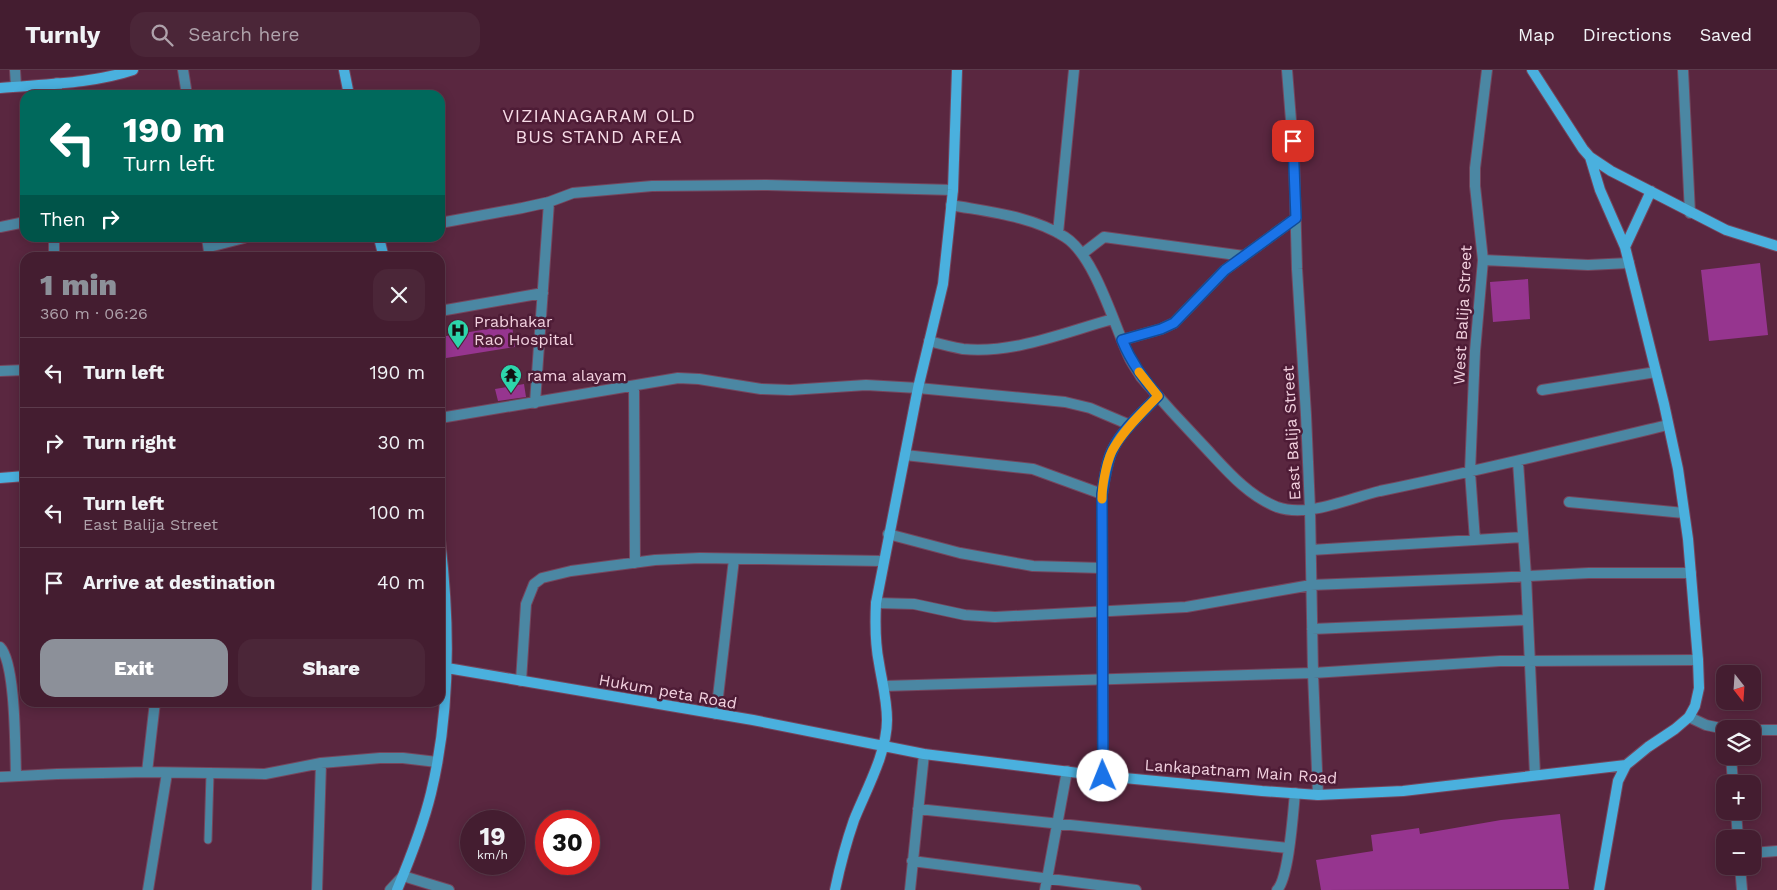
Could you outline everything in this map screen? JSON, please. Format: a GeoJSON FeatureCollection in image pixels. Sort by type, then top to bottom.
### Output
{"type":"FeatureCollection","features":[{"type":"Feature","properties":{"kind":"street"},"geometry":{"type":"LineString","coordinates":[[15,70],[16,86]]}},
{"type":"Feature","properties":{"kind":"street"},"geometry":{"type":"LineString","coordinates":[[0,88],[58,83],[115,75],[133,70]]}},
{"type":"Feature","properties":{"kind":"street"},"geometry":{"type":"LineString","coordinates":[[183,70],[186,90]]}},
{"type":"Feature","properties":{"kind":"street"},"geometry":{"type":"LineString","coordinates":[[344,70],[348,90]]}},
{"type":"Feature","properties":{"kind":"street"},"geometry":{"type":"LineString","coordinates":[[835,890],[840,865],[854,822],[883,746],[887,720],[884,686],[874,627],[876,603],[918,388],[943,284],[953,190],[957,70]]}},
{"type":"Feature","properties":{"kind":"street"},"geometry":{"type":"LineString","coordinates":[[1058,233],[1074,70]]}},
{"type":"Feature","properties":{"kind":"street","name":"East Balija Street"},"geometry":{"type":"LineString","coordinates":[[1287,70],[1294,158],[1310,510],[1313,673],[1318,795]]}},
{"type":"Feature","properties":{"kind":"street","name":"West Balija Street"},"geometry":{"type":"LineString","coordinates":[[1475,540],[1470,472],[1475,351],[1483,260],[1475,186],[1475,168],[1487,70]]}},
{"type":"Feature","properties":{"kind":"street"},"geometry":{"type":"LineString","coordinates":[[1532,70],[1583,149],[1590,156],[1611,171],[1690,213],[1726,230],[1777,246]]}},
{"type":"Feature","properties":{"kind":"street"},"geometry":{"type":"LineString","coordinates":[[1683,70],[1690,213]]}},
{"type":"Feature","properties":{"kind":"street"},"geometry":{"type":"LineString","coordinates":[[57,90],[58,83]]}},
{"type":"Feature","properties":{"kind":"street"},"geometry":{"type":"LineString","coordinates":[[1590,156],[1600,190],[1625,247],[1678,469],[1691,573],[1698,660],[1698,688],[1694,706],[1689,717],[1676,729],[1648,747],[1626,765],[1618,781],[1599,890]]}},
{"type":"Feature","properties":{"kind":"street"},"geometry":{"type":"LineString","coordinates":[[445,222],[549,202],[573,193],[687,185],[767,185],[953,190]]}},
{"type":"Feature","properties":{"kind":"street"},"geometry":{"type":"LineString","coordinates":[[1625,247],[1651,191]]}},
{"type":"Feature","properties":{"kind":"street"},"geometry":{"type":"LineString","coordinates":[[535,403],[549,202]]}},
{"type":"Feature","properties":{"kind":"street"},"geometry":{"type":"LineString","coordinates":[[951,205],[1046,227],[1074,244],[1082,254],[1097,282],[1130,359],[1141,376],[1228,472],[1248,490],[1277,506],[1291,510],[1310,510],[1357,496],[1518,462],[1668,425]]}},
{"type":"Feature","properties":{"kind":"street"},"geometry":{"type":"LineString","coordinates":[[1122,340],[1161,329],[1174,323],[1207,286],[1225,270],[1296,218]]}},
{"type":"Feature","properties":{"kind":"street"},"geometry":{"type":"LineString","coordinates":[[0,227],[20,223]]}},
{"type":"Feature","properties":{"kind":"street"},"geometry":{"type":"LineString","coordinates":[[1082,254],[1104,237],[1244,256]]}},
{"type":"Feature","properties":{"kind":"street"},"geometry":{"type":"LineString","coordinates":[[1483,260],[1588,264],[1629,262]]}},
{"type":"Feature","properties":{"kind":"street"},"geometry":{"type":"LineString","coordinates":[[445,310],[543,293]]}},
{"type":"Feature","properties":{"kind":"street"},"geometry":{"type":"LineString","coordinates":[[929,341],[962,348],[1007,347],[1027,344],[1113,318]]}},
{"type":"Feature","properties":{"kind":"street"},"geometry":{"type":"LineString","coordinates":[[0,371],[20,370]]}},
{"type":"Feature","properties":{"kind":"street"},"geometry":{"type":"LineString","coordinates":[[1542,390],[1656,372]]}},
{"type":"Feature","properties":{"kind":"street"},"geometry":{"type":"LineString","coordinates":[[445,417],[678,378],[761,389],[790,390],[866,385],[1065,402],[1090,408],[1130,425]]}},
{"type":"Feature","properties":{"kind":"street"},"geometry":{"type":"LineString","coordinates":[[634,386],[635,563]]}},
{"type":"Feature","properties":{"kind":"street"},"geometry":{"type":"LineString","coordinates":[[1103,776],[1102,494],[1107,467],[1114,447],[1130,425],[1158,396]]}},
{"type":"Feature","properties":{"kind":"street"},"geometry":{"type":"LineString","coordinates":[[905,455],[1033,470],[1102,494]]}},
{"type":"Feature","properties":{"kind":"street"},"geometry":{"type":"LineString","coordinates":[[1518,462],[1526,576],[1535,775]]}},
{"type":"Feature","properties":{"kind":"street"},"geometry":{"type":"LineString","coordinates":[[0,478],[20,476]]}},
{"type":"Feature","properties":{"kind":"street"},"geometry":{"type":"LineString","coordinates":[[1570,502],[1684,513]]}},
{"type":"Feature","properties":{"kind":"street"},"geometry":{"type":"LineString","coordinates":[[888,534],[960,553],[1033,566],[1102,568]]}},
{"type":"Feature","properties":{"kind":"street"},"geometry":{"type":"LineString","coordinates":[[1310,550],[1523,537]]}},
{"type":"Feature","properties":{"kind":"street"},"geometry":{"type":"LineString","coordinates":[[716,714],[734,559]]}},
{"type":"Feature","properties":{"kind":"street"},"geometry":{"type":"LineString","coordinates":[[521,681],[526,604],[534,584],[542,578],[571,571],[655,560],[883,561]]}},
{"type":"Feature","properties":{"kind":"street"},"geometry":{"type":"LineString","coordinates":[[876,603],[922,605],[981,617],[1102,612],[1205,604],[1311,585],[1589,573],[1691,573]]}},
{"type":"Feature","properties":{"kind":"street"},"geometry":{"type":"LineString","coordinates":[[445,595],[447,615],[445,698]]}},
{"type":"Feature","properties":{"kind":"street"},"geometry":{"type":"LineString","coordinates":[[1312,629],[1528,620]]}},
{"type":"Feature","properties":{"kind":"street"},"geometry":{"type":"LineString","coordinates":[[0,647],[6,655],[11,679],[16,776]]}},
{"type":"Feature","properties":{"kind":"street"},"geometry":{"type":"LineString","coordinates":[[884,686],[1313,673],[1529,661],[1698,660]]}},
{"type":"Feature","properties":{"kind":"street","name":"Hukum peta Road"},"geometry":{"type":"LineString","coordinates":[[447,668],[716,714],[883,746]]}},
{"type":"Feature","properties":{"kind":"street"},"geometry":{"type":"LineString","coordinates":[[147,772],[154,707]]}},
{"type":"Feature","properties":{"kind":"street"},"geometry":{"type":"LineString","coordinates":[[396,890],[403,876],[431,794],[443,728],[444,707]]}},
{"type":"Feature","properties":{"kind":"street"},"geometry":{"type":"LineString","coordinates":[[1689,717],[1716,727]]}},
{"type":"Feature","properties":{"kind":"street"},"geometry":{"type":"LineString","coordinates":[[1761,730],[1777,730]]}},
{"type":"Feature","properties":{"kind":"street","name":"Lankapatnam Main Road"},"geometry":{"type":"LineString","coordinates":[[883,746],[924,754],[1103,776],[1318,795],[1402,791],[1626,765]]}},
{"type":"Feature","properties":{"kind":"street"},"geometry":{"type":"LineString","coordinates":[[910,890],[924,754]]}},
{"type":"Feature","properties":{"kind":"street"},"geometry":{"type":"LineString","coordinates":[[0,778],[147,772],[265,774],[321,762],[403,758],[437,762]]}},
{"type":"Feature","properties":{"kind":"street"},"geometry":{"type":"LineString","coordinates":[[316,890],[321,762]]}},
{"type":"Feature","properties":{"kind":"street"},"geometry":{"type":"LineString","coordinates":[[1045,890],[1067,771]]}},
{"type":"Feature","properties":{"kind":"street"},"geometry":{"type":"LineString","coordinates":[[148,890],[166,773]]}},
{"type":"Feature","properties":{"kind":"street"},"geometry":{"type":"LineString","coordinates":[[1277,890],[1285,874],[1295,793]]}},
{"type":"Feature","properties":{"kind":"street"},"geometry":{"type":"LineString","coordinates":[[918,809],[1288,848]]}},
{"type":"Feature","properties":{"kind":"street"},"geometry":{"type":"LineString","coordinates":[[1761,852],[1777,851]]}},
{"type":"Feature","properties":{"kind":"street"},"geometry":{"type":"LineString","coordinates":[[912,861],[1136,890]]}},
{"type":"Feature","properties":{"kind":"street"},"geometry":{"type":"LineString","coordinates":[[1741,875],[1742,890]]}},
{"type":"Feature","properties":{"kind":"street"},"geometry":{"type":"LineString","coordinates":[[390,890],[403,876]]}},
{"type":"Feature","properties":{"kind":"street"},"geometry":{"type":"LineString","coordinates":[[403,876],[449,890]]}},
{"type":"Feature","properties":{"kind":"lane"},"geometry":{"type":"LineString","coordinates":[[208,840],[210,774]]}},
{"type":"Feature","properties":{"kind":"building"},"geometry":{"type":"Polygon","coordinates":[[[1760,263],[1768,335],[1709,341],[1701,270],[1760,263]]]}},
{"type":"Feature","properties":{"kind":"building"},"geometry":{"type":"Polygon","coordinates":[[[1528,279],[1530,319],[1493,322],[1490,282],[1528,279]]]}},
{"type":"Feature","properties":{"kind":"building"},"geometry":{"type":"Polygon","coordinates":[[[512,325],[515,347],[445,358],[445,336],[512,325]]]}},
{"type":"Feature","properties":{"kind":"building","name":"rama alayam"},"geometry":{"type":"Polygon","coordinates":[[[524,384],[526,397],[498,401],[495,389],[524,384]]]}},
{"type":"Feature","properties":{"kind":"building"},"geometry":{"type":"Polygon","coordinates":[[[1560,814],[1569,889],[1321,890],[1316,860],[1373,851],[1371,835],[1419,828],[1420,834],[1501,820],[1560,814]]]}},
{"type":"Feature","properties":{"kind":"slow traffic"},"geometry":{"type":"LineString","coordinates":[[1102,499],[1107,467],[1114,447],[1130,425],[1158,396],[1139,372]]}},
{"type":"Feature","properties":{"kind":"place","name":"Prabhakar Rao Hospital"},"geometry":{"type":"Point","coordinates":[458,349]}},
{"type":"Feature","properties":{"kind":"place","name":"rama alayam"},"geometry":{"type":"Point","coordinates":[511,394]}},
{"type":"Feature","properties":{"kind":"district","name":"VIZIANAGARAM OLD BUS STAND AREA"},"geometry":{"type":"Point","coordinates":[599,126]}},
{"type":"Feature","properties":{"kind":"route"},"geometry":{"type":"LineString","coordinates":[[1103,776],[1102,494],[1107,467],[1114,447],[1130,425],[1158,396],[1130,359],[1122,340],[1161,329],[1174,323],[1207,286],[1225,270],[1296,218],[1293,141]]}}]}
